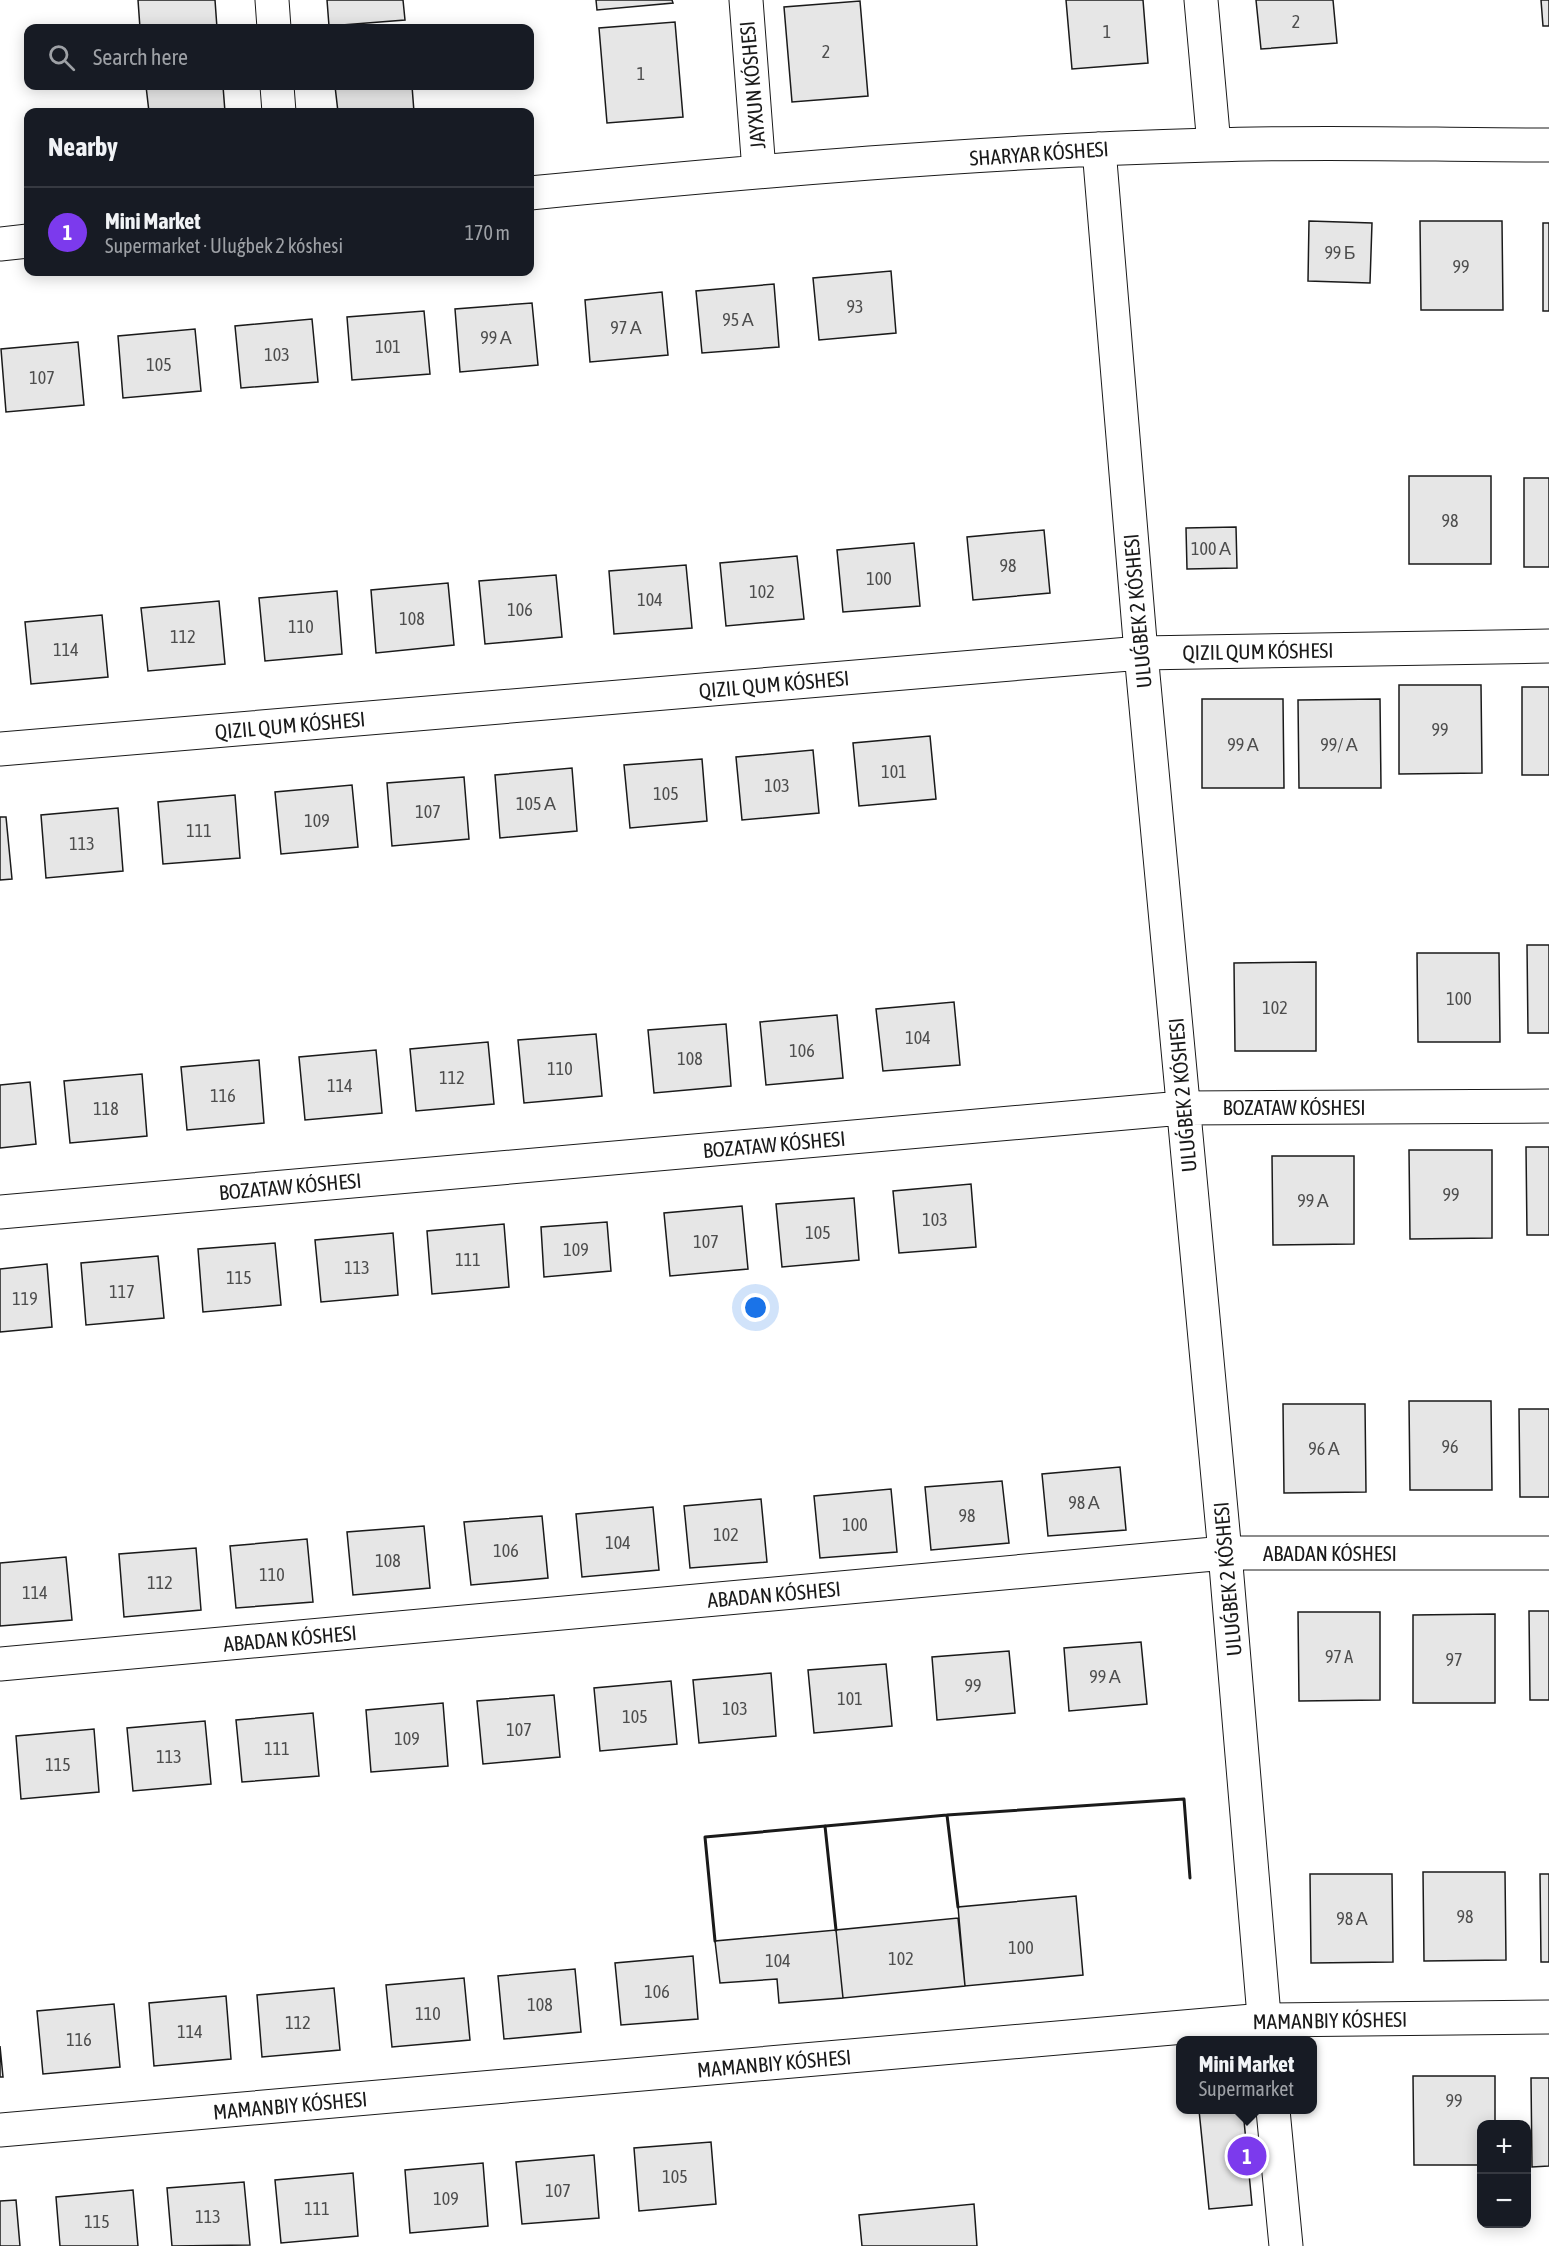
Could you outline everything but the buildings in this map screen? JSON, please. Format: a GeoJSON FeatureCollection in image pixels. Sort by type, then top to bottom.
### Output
{"type":"FeatureCollection","features":[{"type":"Feature","properties":{"kind":"street"},"geometry":{"type":"LineString","coordinates":[[272,0],[274,24]]}},
{"type":"Feature","properties":{"kind":"street","name":"JAYXUN KÓSHESI"},"geometry":{"type":"LineString","coordinates":[[746,0],[759,171]]}},
{"type":"Feature","properties":{"kind":"street"},"geometry":{"type":"LineString","coordinates":[[1201,0],[1214,145]]}},
{"type":"Feature","properties":{"kind":"street"},"geometry":{"type":"LineString","coordinates":[[277,90],[279,108]]}},
{"type":"Feature","properties":{"kind":"street","name":"SHARYAR KÓSHESI"},"geometry":{"type":"LineString","coordinates":[[534,193],[759,171],[1099,149],[1214,145],[1549,145]]}},
{"type":"Feature","properties":{"kind":"street","name":"ULUǴBEK 2 KÓSHESI"},"geometry":{"type":"LineString","coordinates":[[1099,149],[1141,653],[1225,1553],[1265,2030]]}},
{"type":"Feature","properties":{"kind":"street"},"geometry":{"type":"LineString","coordinates":[[0,244],[24,241]]}},
{"type":"Feature","properties":{"kind":"street"},"geometry":{"type":"LineString","coordinates":[[0,750],[1141,653],[1549,646]]}},
{"type":"Feature","properties":{"kind":"street","name":"BOZATAW KÓSHESI"},"geometry":{"type":"LineString","coordinates":[[0,1212],[1182,1108],[1549,1106]]}},
{"type":"Feature","properties":{"kind":"street","name":"ABADAN KÓSHESI"},"geometry":{"type":"LineString","coordinates":[[0,1664],[1225,1553],[1549,1553]]}},
{"type":"Feature","properties":{"kind":"street","name":"MAMANBIY KÓSHESI"},"geometry":{"type":"LineString","coordinates":[[1189,2036],[1265,2030],[1549,2017]]}},
{"type":"Feature","properties":{"kind":"street","name":"MAMANBIY KÓSHESI"},"geometry":{"type":"LineString","coordinates":[[0,2130],[1176,2037]]}},
{"type":"Feature","properties":{"kind":"street"},"geometry":{"type":"LineString","coordinates":[[1273,2114],[1286,2246]]}},
{"type":"Feature","properties":{"kind":"wall"},"geometry":{"type":"LineString","coordinates":[[715,1941],[705,1837],[947,1815],[1184,1799],[1190,1878]]}},
{"type":"Feature","properties":{"kind":"wall"},"geometry":{"type":"LineString","coordinates":[[947,1815],[958,1907]]}},
{"type":"Feature","properties":{"kind":"wall"},"geometry":{"type":"LineString","coordinates":[[825,1826],[836,1930]]}},
{"type":"Feature","properties":{"kind":"place","name":"Mini Market"},"geometry":{"type":"Point","coordinates":[1247,2156]}}]}
